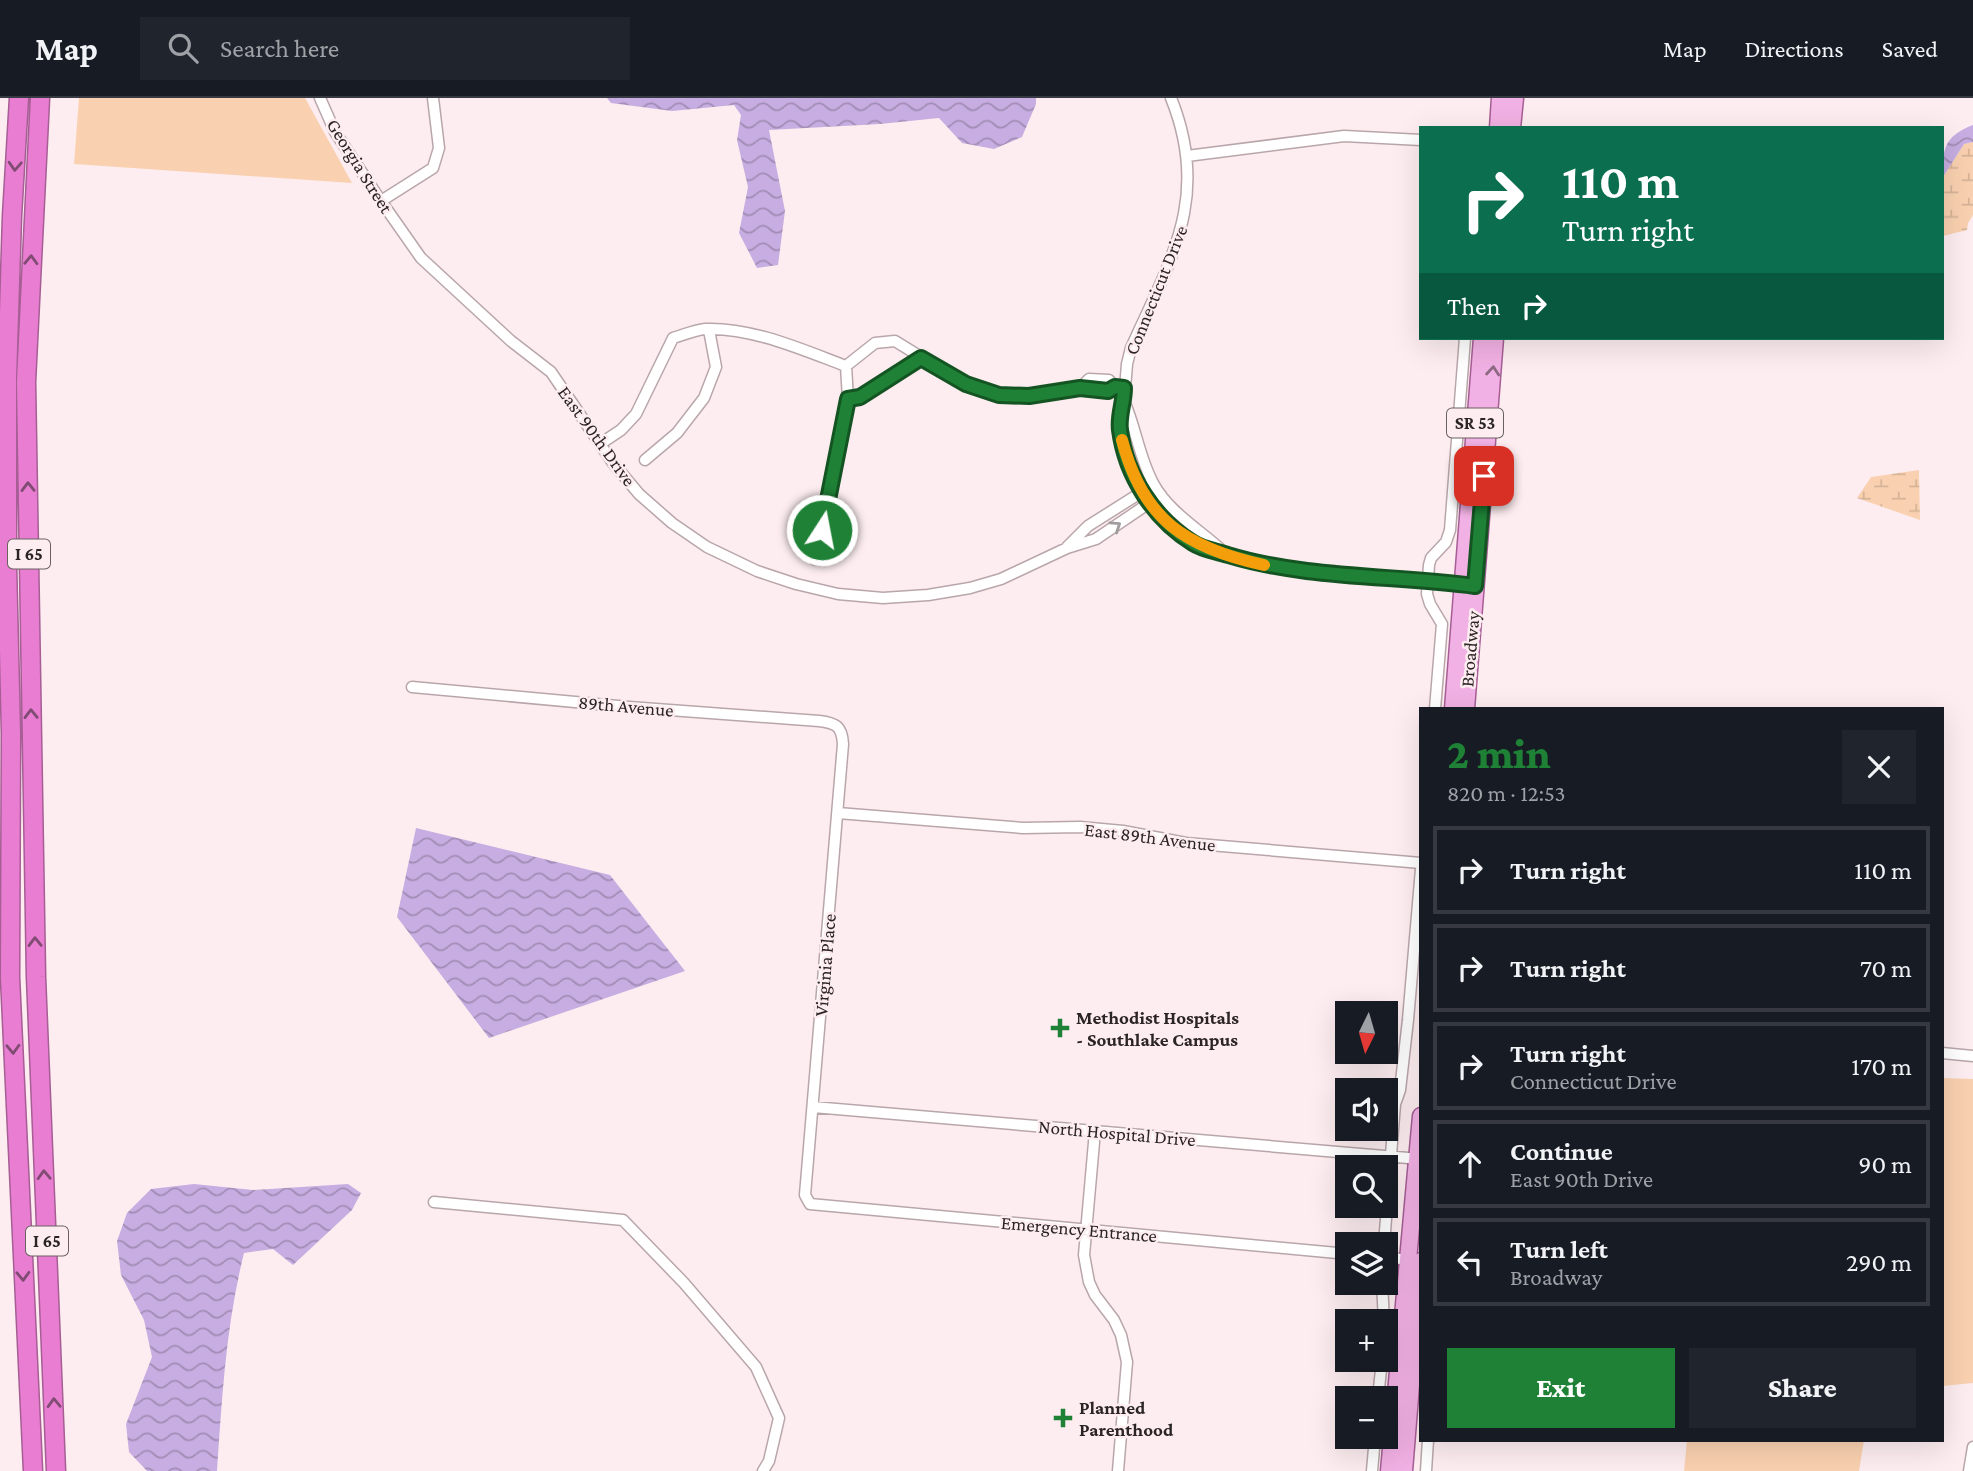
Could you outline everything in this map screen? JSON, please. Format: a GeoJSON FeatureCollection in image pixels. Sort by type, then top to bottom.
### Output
{"type":"FeatureCollection","features":[{"type":"Feature","properties":{"kind":"highway","name":"I 65"},"geometry":{"type":"LineString","coordinates":[[19,98],[7,379],[11,733],[10,977],[33,1471]]}},
{"type":"Feature","properties":{"kind":"highway","name":"I 65"},"geometry":{"type":"LineString","coordinates":[[40,98],[26,382],[36,977],[56,1471]]}},
{"type":"Feature","properties":{"kind":"main road"},"geometry":{"type":"LineString","coordinates":[[1498,126],[1500,98]]}},
{"type":"Feature","properties":{"kind":"main road"},"geometry":{"type":"LineString","coordinates":[[1513,126],[1515,98]]}},
{"type":"Feature","properties":{"kind":"main road","name":"Broadway"},"geometry":{"type":"LineString","coordinates":[[1466,707],[1469,585],[1482,340]]}},
{"type":"Feature","properties":{"kind":"main road","name":"Broadway"},"geometry":{"type":"LineString","coordinates":[[1452,707],[1469,585],[1496,340]]}},
{"type":"Feature","properties":{"kind":"main road"},"geometry":{"type":"LineString","coordinates":[[1389,1471],[1415,1261],[1419,1158]]}},
{"type":"Feature","properties":{"kind":"main road"},"geometry":{"type":"LineString","coordinates":[[1404,1471],[1419,1282],[1415,1261]]}},
{"type":"Feature","properties":{"kind":"street","name":"Georgia Street"},"geometry":{"type":"LineString","coordinates":[[320,98],[335,132],[403,232]]}},
{"type":"Feature","properties":{"kind":"street"},"geometry":{"type":"LineString","coordinates":[[381,201],[433,168],[439,148],[433,98]]}},
{"type":"Feature","properties":{"kind":"street","name":"Connecticut Drive"},"geometry":{"type":"LineString","coordinates":[[1154,484],[1140,453],[1120,388],[1131,348],[1181,233],[1187,203],[1187,156],[1179,119],[1171,98]]}},
{"type":"Feature","properties":{"kind":"street"},"geometry":{"type":"LineString","coordinates":[[1187,156],[1357,135],[1419,140]]}},
{"type":"Feature","properties":{"kind":"street","name":"East 90th Drive"},"geometry":{"type":"LineString","coordinates":[[403,232],[421,258],[512,341],[551,372],[600,444],[639,494],[707,547],[757,571],[838,594],[883,598],[928,595],[970,588],[1023,570],[1067,548],[1096,539],[1161,495]]}},
{"type":"Feature","properties":{"kind":"street"},"geometry":{"type":"LineString","coordinates":[[645,460],[677,433],[704,398],[716,367],[709,330]]}},
{"type":"Feature","properties":{"kind":"street"},"geometry":{"type":"LineString","coordinates":[[600,444],[621,430],[636,414],[673,338],[709,330],[742,332],[793,346],[846,366]]}},
{"type":"Feature","properties":{"kind":"street"},"geometry":{"type":"LineString","coordinates":[[1435,707],[1442,624],[1430,604],[1427,581],[1431,558],[1441,549],[1450,530],[1465,340]]}},
{"type":"Feature","properties":{"kind":"street"},"geometry":{"type":"LineString","coordinates":[[846,366],[875,343],[895,341],[966,384],[999,395],[1029,396],[1080,388],[1108,391],[1120,388]]}},
{"type":"Feature","properties":{"kind":"street"},"geometry":{"type":"LineString","coordinates":[[848,399],[860,397],[921,358]]}},
{"type":"Feature","properties":{"kind":"street"},"geometry":{"type":"LineString","coordinates":[[814,559],[848,399],[846,366]]}},
{"type":"Feature","properties":{"kind":"street","name":"Connecticut Drive"},"geometry":{"type":"LineString","coordinates":[[1124,401],[1119,417],[1120,432],[1126,456],[1142,492]]}},
{"type":"Feature","properties":{"kind":"street"},"geometry":{"type":"LineString","coordinates":[[1154,484],[1187,522],[1227,554]]}},
{"type":"Feature","properties":{"kind":"street","name":"East 90th Drive"},"geometry":{"type":"LineString","coordinates":[[1067,548],[1088,526],[1154,484]]}},
{"type":"Feature","properties":{"kind":"street"},"geometry":{"type":"LineString","coordinates":[[1142,492],[1166,521],[1193,543],[1265,566],[1469,585]]}},
{"type":"Feature","properties":{"kind":"street","name":"89th Avenue"},"geometry":{"type":"LineString","coordinates":[[412,687],[819,721],[839,726]]}},
{"type":"Feature","properties":{"kind":"street","name":"Virginia Place"},"geometry":{"type":"LineString","coordinates":[[810,1204],[805,1195],[838,813],[843,744],[839,726]]}},
{"type":"Feature","properties":{"kind":"street","name":"East 89th Avenue"},"geometry":{"type":"LineString","coordinates":[[838,813],[1023,828],[1080,827],[1123,831],[1186,843],[1419,863]]}},
{"type":"Feature","properties":{"kind":"street"},"geometry":{"type":"LineString","coordinates":[[1392,1155],[1395,1104],[1400,1090],[1408,1020],[1419,892]]}},
{"type":"Feature","properties":{"kind":"street"},"geometry":{"type":"LineString","coordinates":[[1944,1053],[1973,1056]]}},
{"type":"Feature","properties":{"kind":"street","name":"North Hospital Drive"},"geometry":{"type":"LineString","coordinates":[[813,1107],[1380,1155]]}},
{"type":"Feature","properties":{"kind":"street"},"geometry":{"type":"LineString","coordinates":[[1095,1131],[1085,1268],[1095,1295],[1114,1320],[1121,1335],[1127,1362],[1118,1471]]}},
{"type":"Feature","properties":{"kind":"street","name":"North Hospital Drive"},"geometry":{"type":"LineString","coordinates":[[1398,1156],[1419,1158]]}},
{"type":"Feature","properties":{"kind":"street"},"geometry":{"type":"LineString","coordinates":[[434,1202],[623,1220],[660,1256],[756,1367],[779,1418],[769,1461],[763,1471]]}},
{"type":"Feature","properties":{"kind":"street","name":"Emergency Entrance"},"geometry":{"type":"LineString","coordinates":[[810,1204],[1335,1253]]}},
{"type":"Feature","properties":{"kind":"street"},"geometry":{"type":"LineString","coordinates":[[1426,1471],[1429,1442]]}},
{"type":"Feature","properties":{"kind":"street"},"geometry":{"type":"LineString","coordinates":[[1969,1471],[1973,1447]]}},
{"type":"Feature","properties":{"kind":"street"},"geometry":{"type":"LineString","coordinates":[[1372,1471],[1374,1449]]}},
{"type":"Feature","properties":{"kind":"green space"},"geometry":{"type":"Polygon","coordinates":[[[79,98],[305,98],[352,183],[74,164],[79,98]]]}},
{"type":"Feature","properties":{"kind":"green space"},"geometry":{"type":"Polygon","coordinates":[[[1973,142],[1973,215],[1967,230],[1944,236],[1944,175],[1964,144],[1973,142]]]}},
{"type":"Feature","properties":{"kind":"green space"},"geometry":{"type":"Polygon","coordinates":[[[1919,470],[1920,520],[1857,498],[1871,477],[1919,470]]]}},
{"type":"Feature","properties":{"kind":"green space"},"geometry":{"type":"Polygon","coordinates":[[[1944,1078],[1973,1079],[1973,1383],[1944,1386],[1944,1078]]]}},
{"type":"Feature","properties":{"kind":"green space"},"geometry":{"type":"Polygon","coordinates":[[[1687,1442],[1864,1442],[1859,1471],[1684,1471],[1687,1442]]]}},
{"type":"Feature","properties":{"kind":"water"},"geometry":{"type":"Polygon","coordinates":[[[607,98],[1036,98],[1036,104],[1022,137],[994,149],[962,143],[939,118],[769,130],[785,211],[778,265],[757,268],[739,233],[748,187],[737,140],[741,115],[734,105],[672,111],[611,103],[607,98]]]}},
{"type":"Feature","properties":{"kind":"water"},"geometry":{"type":"Polygon","coordinates":[[[1973,125],[1973,142],[1964,144],[1944,175],[1947,144],[1973,125]]]}},
{"type":"Feature","properties":{"kind":"water"},"geometry":{"type":"Polygon","coordinates":[[[416,828],[610,875],[685,971],[489,1038],[397,917],[416,828]]]}},
{"type":"Feature","properties":{"kind":"water"},"geometry":{"type":"Polygon","coordinates":[[[194,1184],[253,1190],[348,1184],[361,1193],[352,1210],[293,1265],[273,1249],[244,1253],[229,1334],[217,1471],[147,1471],[129,1452],[126,1424],[152,1357],[144,1320],[121,1275],[117,1241],[127,1213],[151,1189],[194,1184]]]}},
{"type":"Feature","properties":{"kind":"slow traffic"},"geometry":{"type":"LineString","coordinates":[[1122,440],[1142,492],[1166,521],[1193,543],[1247,562],[1264,565]]}},
{"type":"Feature","properties":{"kind":"place","name":"Methodist Hospitals - Southlake Campus"},"geometry":{"type":"Point","coordinates":[1060,1028]}},
{"type":"Feature","properties":{"kind":"place","name":"Planned Parenthood"},"geometry":{"type":"Point","coordinates":[1063,1418]}},
{"type":"Feature","properties":{"kind":"route"},"geometry":{"type":"LineString","coordinates":[[822,530],[848,399],[860,397],[921,358],[966,384],[999,395],[1029,396],[1080,388],[1108,391],[1115,387],[1124,388],[1124,401],[1119,417],[1120,432],[1134,476],[1150,503],[1166,521],[1193,543],[1265,566],[1475,586],[1484,476]]}}]}
